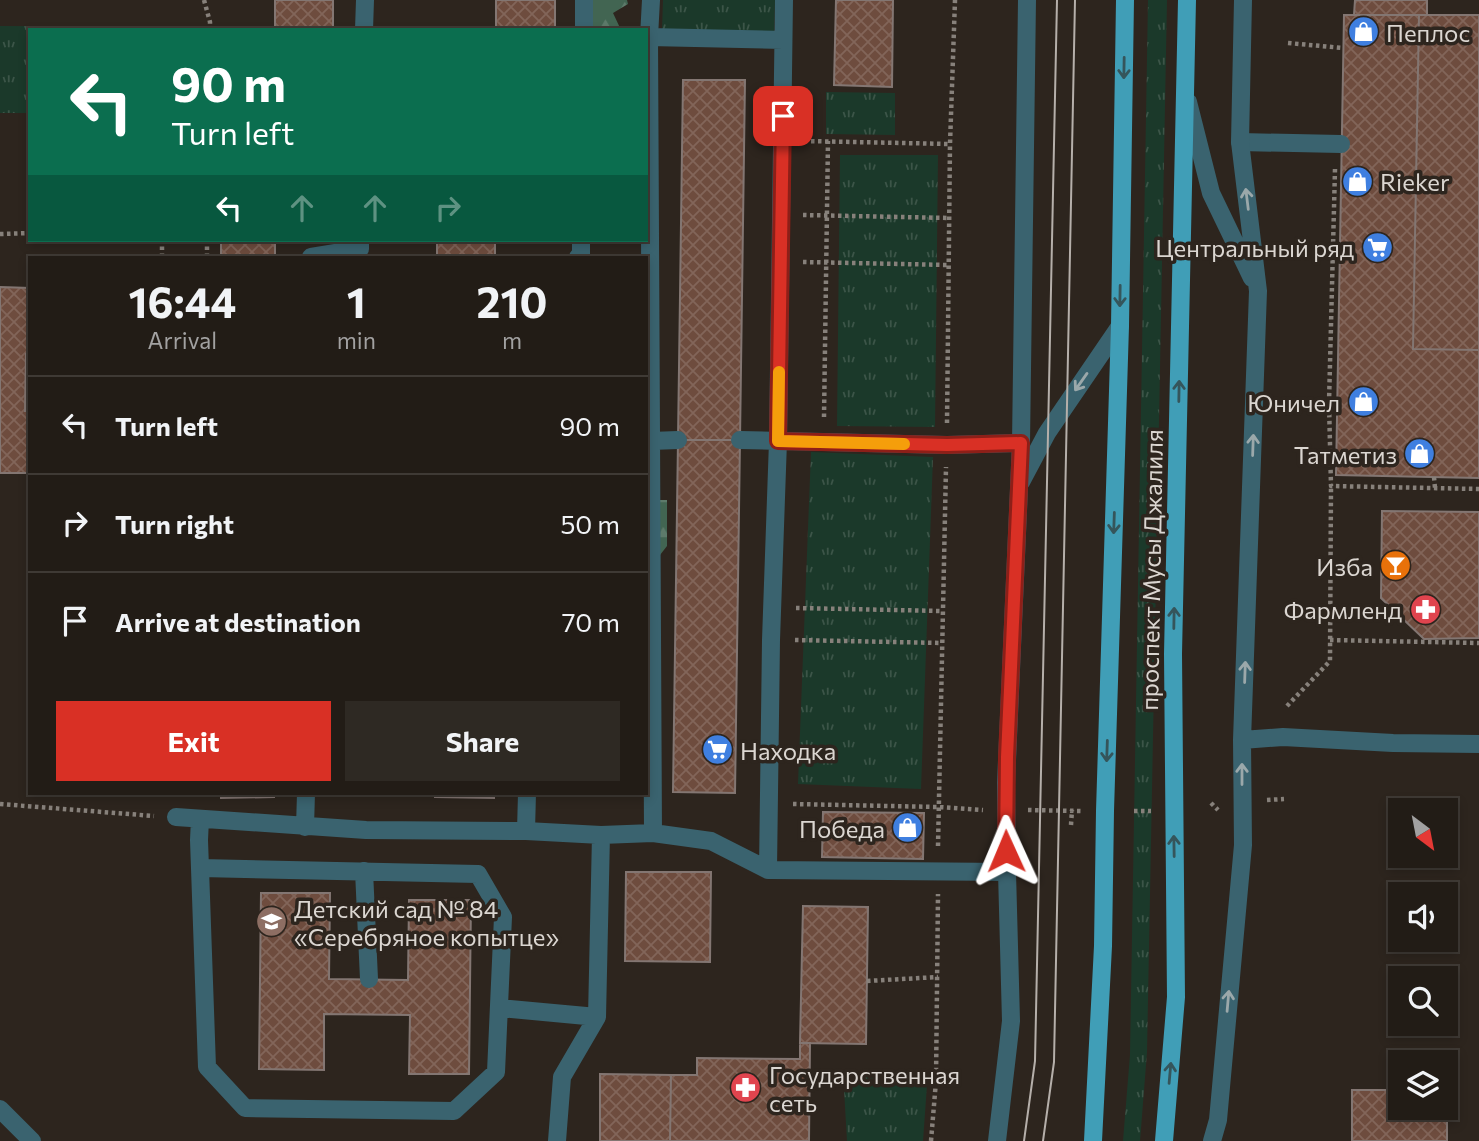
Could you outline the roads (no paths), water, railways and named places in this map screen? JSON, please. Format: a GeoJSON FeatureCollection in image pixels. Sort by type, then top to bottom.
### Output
{"type":"FeatureCollection","features":[{"type":"Feature","properties":{"kind":"main road","name":"проспект Мусы Джалиля"},"geometry":{"type":"LineString","coordinates":[[1093,1141],[1103,946],[1120,326],[1125,0]]}},
{"type":"Feature","properties":{"kind":"main road","name":"проспект Мусы Джалиля"},"geometry":{"type":"LineString","coordinates":[[1164,1141],[1176,997],[1173,654],[1187,0]]}},
{"type":"Feature","properties":{"kind":"street"},"geometry":{"type":"LineString","coordinates":[[364,28],[365,0]]}},
{"type":"Feature","properties":{"kind":"street"},"geometry":{"type":"LineString","coordinates":[[584,0],[584,28]]}},
{"type":"Feature","properties":{"kind":"street"},"geometry":{"type":"LineString","coordinates":[[651,0],[653,833]]}},
{"type":"Feature","properties":{"kind":"street"},"geometry":{"type":"LineString","coordinates":[[768,870],[771,640],[778,441],[784,0]]}},
{"type":"Feature","properties":{"kind":"street"},"geometry":{"type":"LineString","coordinates":[[997,1141],[1011,1021],[1006,783],[1021,443],[1027,0]]}},
{"type":"Feature","properties":{"kind":"street"},"geometry":{"type":"LineString","coordinates":[[1212,1141],[1218,1120],[1242,845],[1242,740],[1258,291],[1240,142],[1243,0]]}},
{"type":"Feature","properties":{"kind":"street"},"geometry":{"type":"LineString","coordinates":[[649,37],[783,40]]}},
{"type":"Feature","properties":{"kind":"street"},"geometry":{"type":"LineString","coordinates":[[1186,93],[1211,193],[1258,291]]}},
{"type":"Feature","properties":{"kind":"street"},"geometry":{"type":"LineString","coordinates":[[1240,142],[1341,144]]}},
{"type":"Feature","properties":{"kind":"street"},"geometry":{"type":"LineString","coordinates":[[318,256],[360,249],[360,242]]}},
{"type":"Feature","properties":{"kind":"street"},"geometry":{"type":"LineString","coordinates":[[1017,489],[1047,433],[1120,326]]}},
{"type":"Feature","properties":{"kind":"street"},"geometry":{"type":"LineString","coordinates":[[651,441],[678,440]]}},
{"type":"Feature","properties":{"kind":"street"},"geometry":{"type":"LineString","coordinates":[[740,440],[947,445],[1021,443]]}},
{"type":"Feature","properties":{"kind":"street"},"geometry":{"type":"LineString","coordinates":[[1242,740],[1283,737],[1479,744]]}},
{"type":"Feature","properties":{"kind":"street"},"geometry":{"type":"LineString","coordinates":[[305,827],[306,795]]}},
{"type":"Feature","properties":{"kind":"street"},"geometry":{"type":"LineString","coordinates":[[526,831],[527,795]]}},
{"type":"Feature","properties":{"kind":"street"},"geometry":{"type":"LineString","coordinates":[[176,817],[366,830],[526,831],[601,835],[653,833],[711,841],[768,870],[1007,872]]}},
{"type":"Feature","properties":{"kind":"street"},"geometry":{"type":"LineString","coordinates":[[200,819],[201,869],[207,1067],[245,1108],[454,1111],[496,1072],[503,917],[478,874],[201,869]]}},
{"type":"Feature","properties":{"kind":"street"},"geometry":{"type":"LineString","coordinates":[[557,1141],[562,1076],[597,1017],[601,835]]}},
{"type":"Feature","properties":{"kind":"street"},"geometry":{"type":"LineString","coordinates":[[364,871],[369,979]]}},
{"type":"Feature","properties":{"kind":"street"},"geometry":{"type":"LineString","coordinates":[[499,1008],[597,1017]]}},
{"type":"Feature","properties":{"kind":"street"},"geometry":{"type":"LineString","coordinates":[[0,1109],[32,1141]]}},
{"type":"Feature","properties":{"kind":"tram line"},"geometry":{"type":"LineString","coordinates":[[1024,1141],[1035,1061],[1057,0]]}},
{"type":"Feature","properties":{"kind":"tram line"},"geometry":{"type":"LineString","coordinates":[[1043,1141],[1054,1062],[1075,0]]}},
{"type":"Feature","properties":{"kind":"place","name":"Пеплос"},"geometry":{"type":"Point","coordinates":[1363,32]}},
{"type":"Feature","properties":{"kind":"place","name":"Rieker"},"geometry":{"type":"Point","coordinates":[1357,181]}},
{"type":"Feature","properties":{"kind":"place","name":"Центральный ряд"},"geometry":{"type":"Point","coordinates":[1377,247]}},
{"type":"Feature","properties":{"kind":"place","name":"Юничел"},"geometry":{"type":"Point","coordinates":[1363,402]}},
{"type":"Feature","properties":{"kind":"place","name":"Татметиз"},"geometry":{"type":"Point","coordinates":[1420,454]}},
{"type":"Feature","properties":{"kind":"place","name":"Изба"},"geometry":{"type":"Point","coordinates":[1396,566]}},
{"type":"Feature","properties":{"kind":"place","name":"Фармленд"},"geometry":{"type":"Point","coordinates":[1425,609]}},
{"type":"Feature","properties":{"kind":"place","name":"Находка"},"geometry":{"type":"Point","coordinates":[717,750]}},
{"type":"Feature","properties":{"kind":"place","name":"Победа"},"geometry":{"type":"Point","coordinates":[908,828]}},
{"type":"Feature","properties":{"kind":"place","name":"Детский сад № 84 «Серебряное копытце»"},"geometry":{"type":"Point","coordinates":[271,922]}},
{"type":"Feature","properties":{"kind":"place","name":"Государственная сеть"},"geometry":{"type":"Point","coordinates":[746,1088]}}]}
